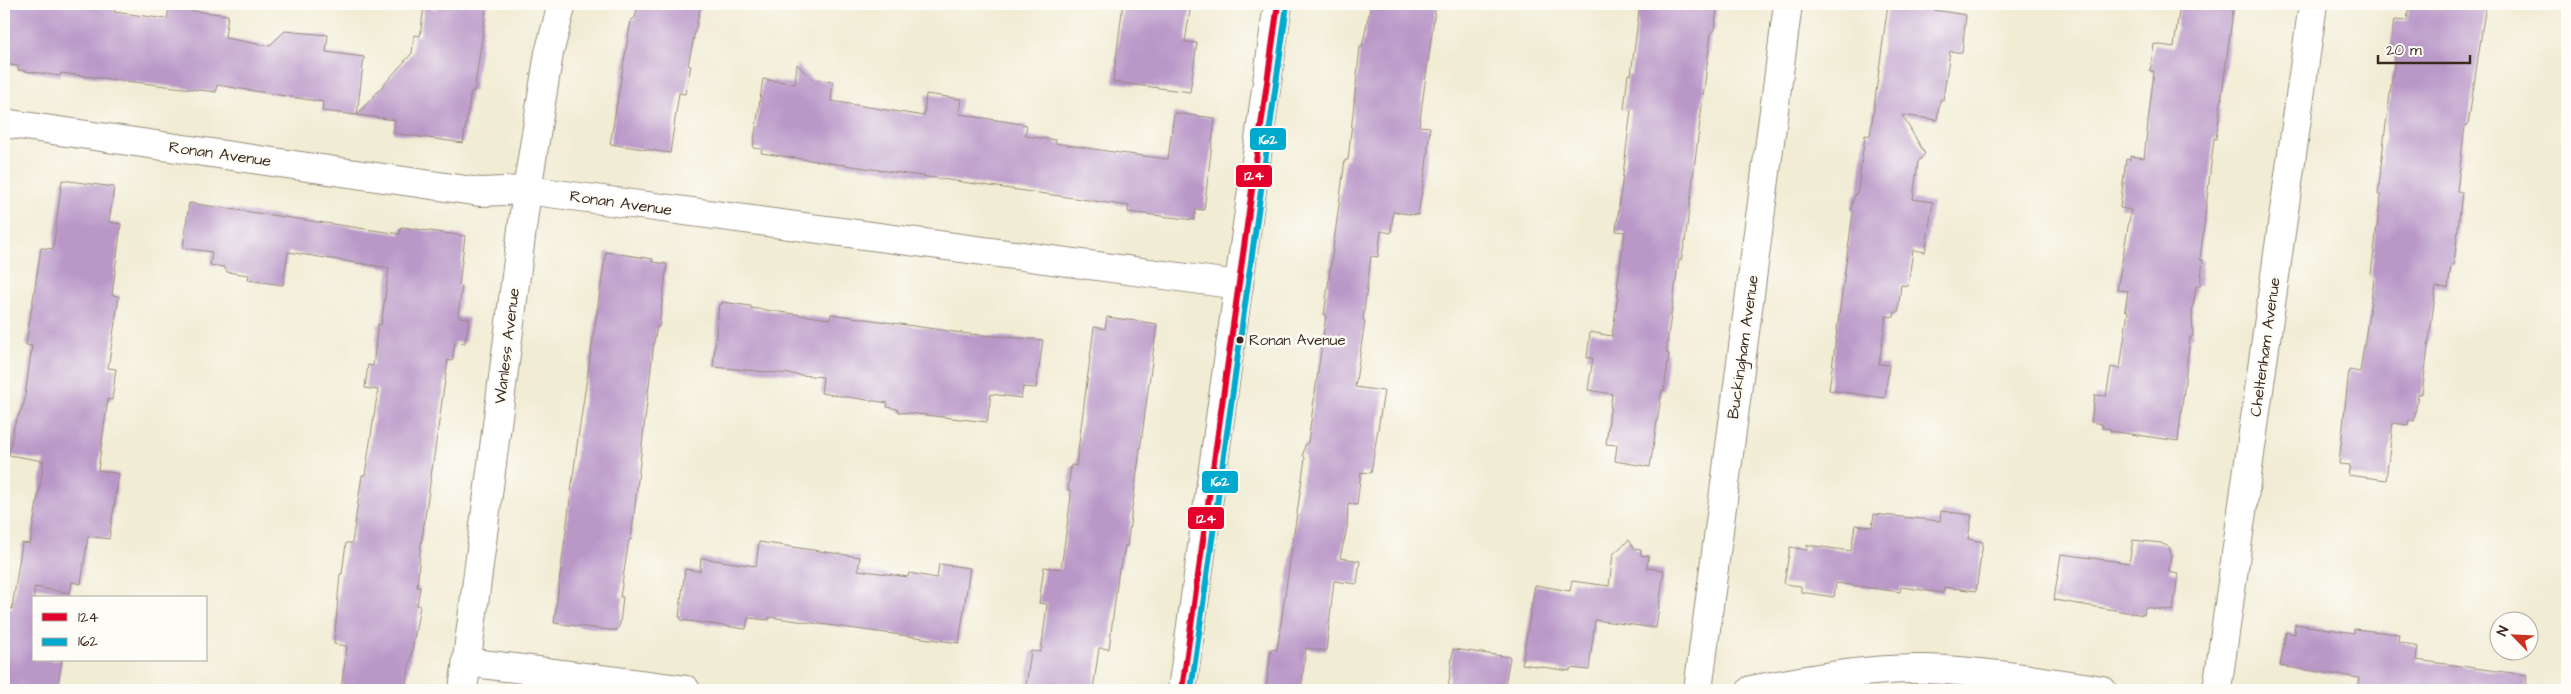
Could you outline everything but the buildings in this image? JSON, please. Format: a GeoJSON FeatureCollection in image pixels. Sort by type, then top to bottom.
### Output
{"type":"FeatureCollection","features":[{"type":"Feature","properties":{"kind":"street","name":"Wanless Avenue"},"geometry":{"type":"LineString","coordinates":[[463,690],[527,190],[549,53],[562,4]]}},
{"type":"Feature","properties":{"kind":"street"},"geometry":{"type":"LineString","coordinates":[[1182,690],[1278,4]]}},
{"type":"Feature","properties":{"kind":"street","name":"Buckingham Avenue"},"geometry":{"type":"LineString","coordinates":[[1698,690],[1788,4]]}},
{"type":"Feature","properties":{"kind":"street","name":"Cheltenham Avenue"},"geometry":{"type":"LineString","coordinates":[[2217,690],[2313,4]]}},
{"type":"Feature","properties":{"kind":"street","name":"Ronan Avenue"},"geometry":{"type":"LineString","coordinates":[[4,123],[480,192],[527,190],[1239,285]]}},
{"type":"Feature","properties":{"kind":"street"},"geometry":{"type":"LineString","coordinates":[[467,662],[686,690]]}},
{"type":"Feature","properties":{"kind":"street"},"geometry":{"type":"LineString","coordinates":[[1751,690],[1804,680],[1922,669],[1977,672],[2041,685],[2102,690]]}},
{"type":"Feature","properties":{"kind":"transit line","name":"124"},"geometry":{"type":"LineString","coordinates":[[1182,690],[1278,4]]}},
{"type":"Feature","properties":{"kind":"transit line","name":"162"},"geometry":{"type":"LineString","coordinates":[[1191,690],[1287,5]]}},
{"type":"Feature","properties":{"kind":"place","name":"Ronan Avenue"},"geometry":{"type":"Point","coordinates":[1240,340]}}]}
